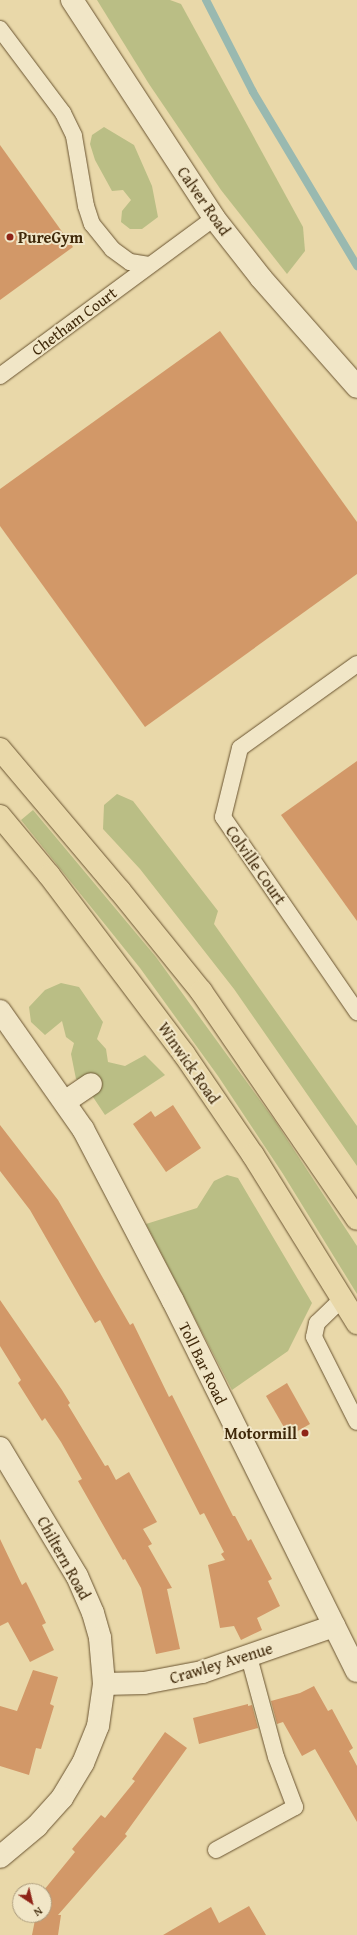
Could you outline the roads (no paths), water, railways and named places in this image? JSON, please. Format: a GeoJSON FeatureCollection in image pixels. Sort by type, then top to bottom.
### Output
{"type":"FeatureCollection","features":[{"type":"Feature","properties":{"kind":"highway"},"geometry":{"type":"LineString","coordinates":[[0,749],[120,891],[201,991],[357,1220]]}},
{"type":"Feature","properties":{"kind":"highway","name":"Winwick Road"},"geometry":{"type":"LineString","coordinates":[[0,816],[49,875],[184,1054],[253,1155],[343,1298],[357,1323]]}},
{"type":"Feature","properties":{"kind":"street","name":"Calver Road"},"geometry":{"type":"LineString","coordinates":[[72,0],[214,218],[266,284],[357,387]]}},
{"type":"Feature","properties":{"kind":"street","name":"Toll Bar Road"},"geometry":{"type":"LineString","coordinates":[[1,1013],[66,1101],[173,1301],[357,1671]]}},
{"type":"Feature","properties":{"kind":"street"},"geometry":{"type":"LineString","coordinates":[[66,1101],[91,1084]]}},
{"type":"Feature","properties":{"kind":"street","name":"Chiltern Road"},"geometry":{"type":"LineString","coordinates":[[0,1448],[77,1576],[93,1614],[100,1638],[104,1684],[98,1726],[83,1763],[69,1787],[37,1826],[0,1857]]}},
{"type":"Feature","properties":{"kind":"street","name":"Crawley Avenue"},"geometry":{"type":"LineString","coordinates":[[104,1684],[172,1680],[249,1657],[334,1626]]}},
{"type":"Feature","properties":{"kind":"lane"},"geometry":{"type":"LineString","coordinates":[[0,29],[63,113],[74,136],[86,206],[92,224],[112,249],[130,262],[149,265]]}},
{"type":"Feature","properties":{"kind":"lane","name":"Chetham Court"},"geometry":{"type":"LineString","coordinates":[[0,376],[214,218]]}},
{"type":"Feature","properties":{"kind":"lane","name":"Colville Court"},"geometry":{"type":"LineString","coordinates":[[357,664],[240,748],[223,817],[357,1012]]}},
{"type":"Feature","properties":{"kind":"lane"},"geometry":{"type":"LineString","coordinates":[[343,1298],[317,1323],[314,1337],[357,1422]]}},
{"type":"Feature","properties":{"kind":"lane"},"geometry":{"type":"LineString","coordinates":[[216,1850],[295,1807],[276,1757],[249,1657]]}},
{"type":"Feature","properties":{"kind":"waterway"},"geometry":{"type":"LineString","coordinates":[[206,0],[253,92],[357,266]]}},
{"type":"Feature","properties":{"kind":"place","name":"PureGym"},"geometry":{"type":"Point","coordinates":[10,237]}},
{"type":"Feature","properties":{"kind":"place","name":"Motormill"},"geometry":{"type":"Point","coordinates":[305,1433]}}]}
